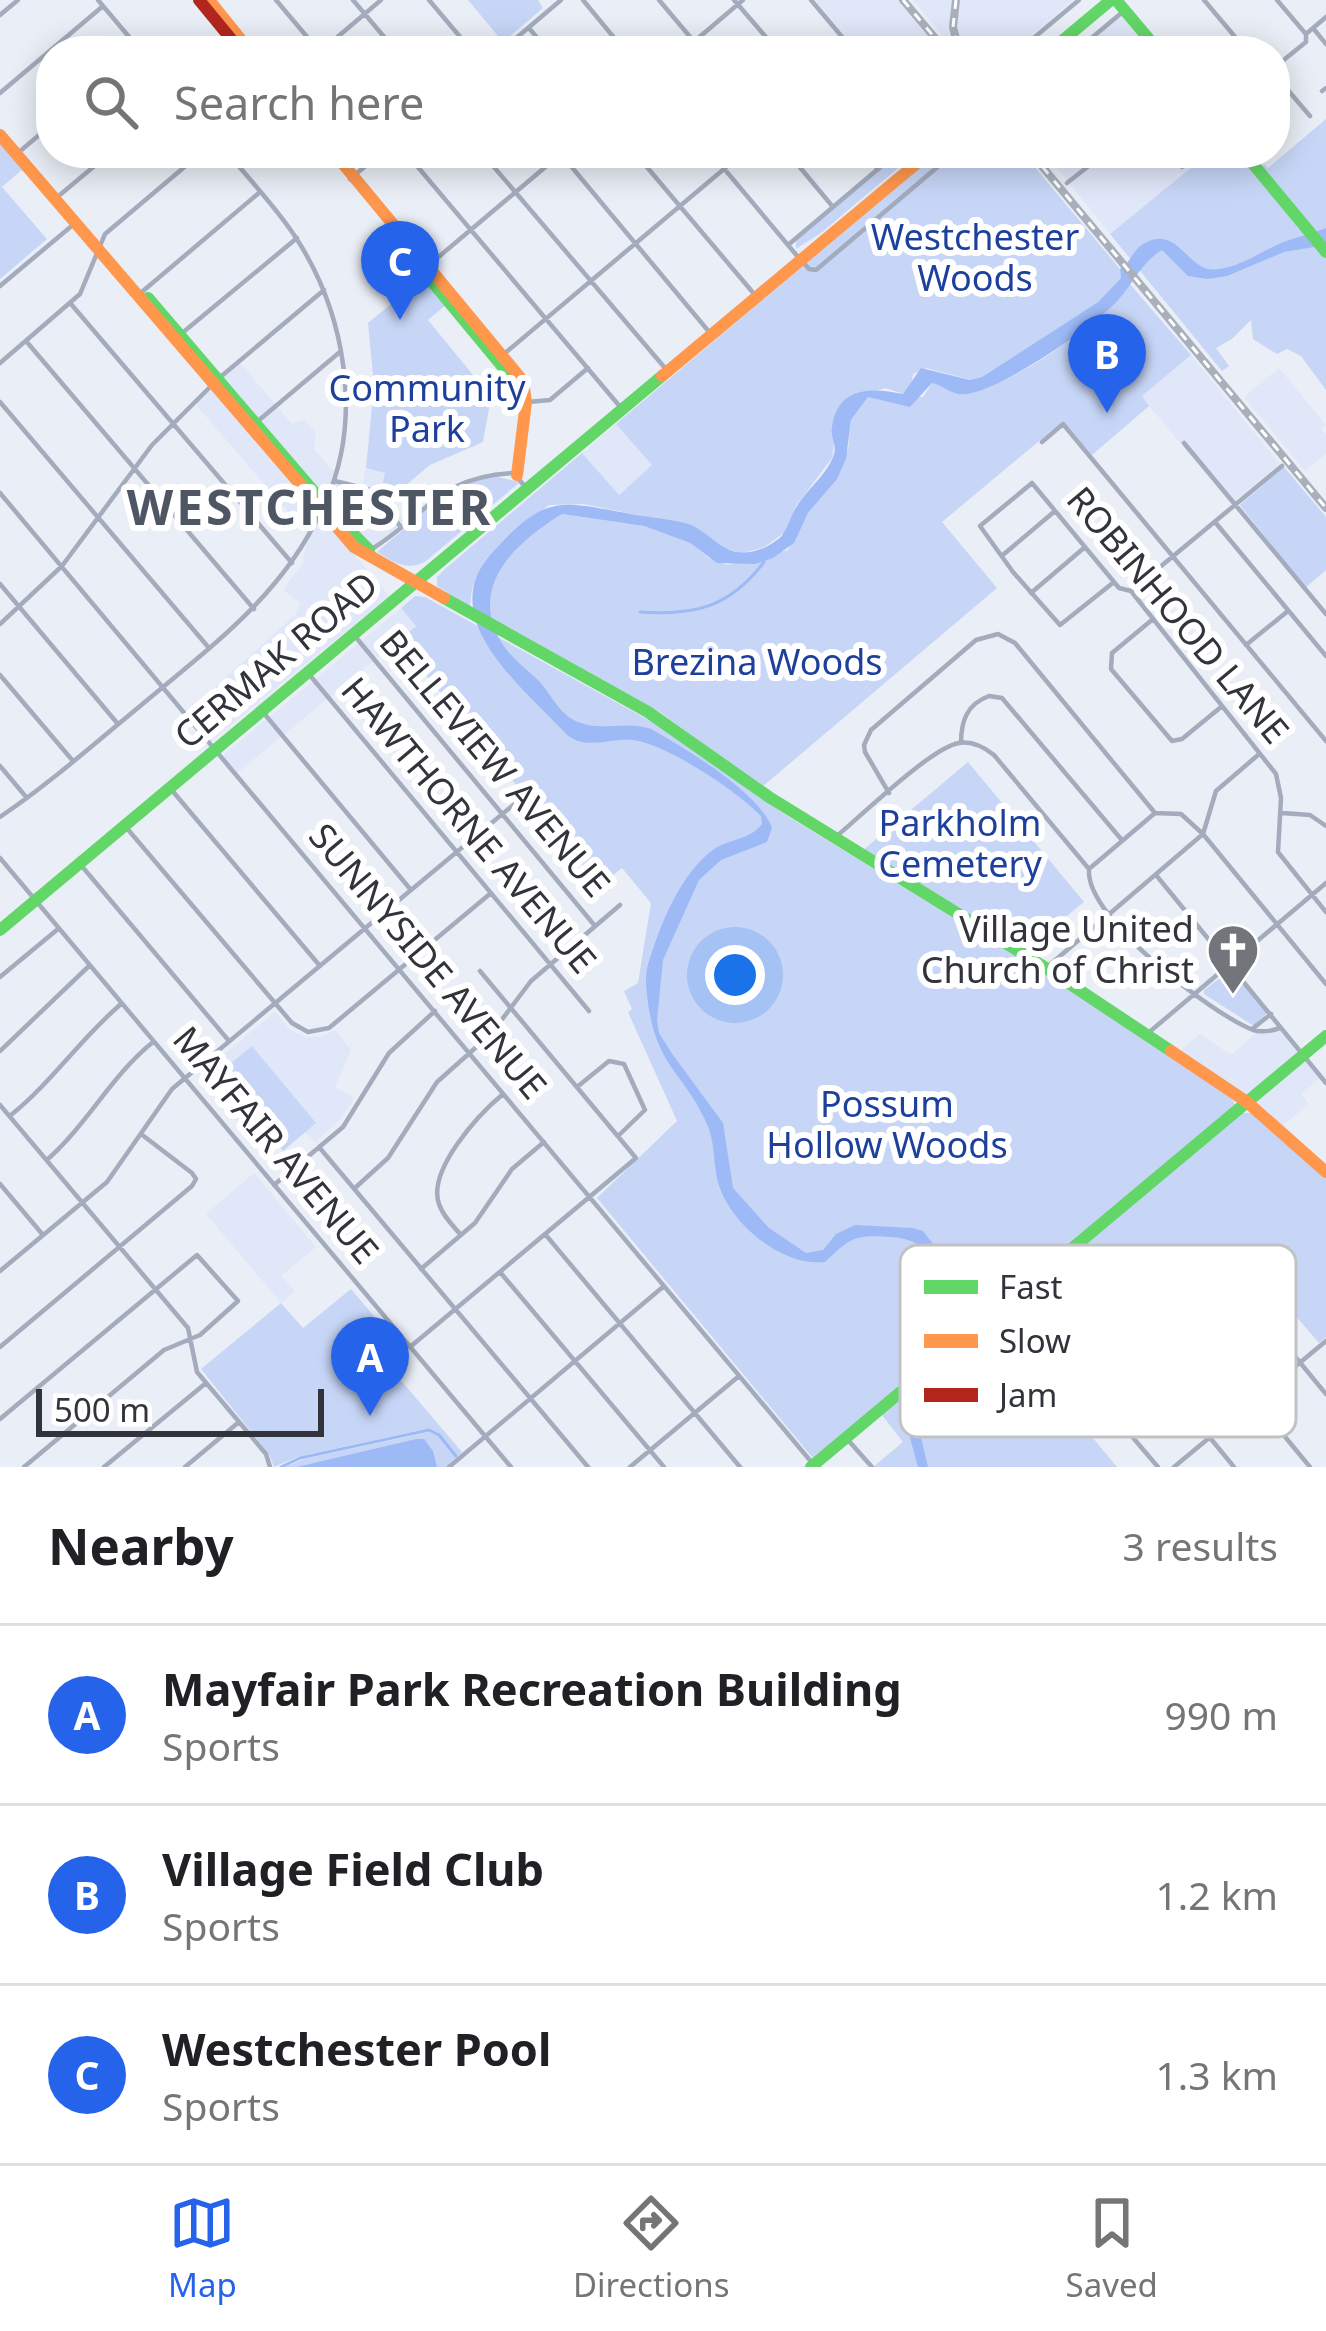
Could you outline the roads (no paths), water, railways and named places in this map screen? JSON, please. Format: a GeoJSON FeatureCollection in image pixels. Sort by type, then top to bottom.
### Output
{"type":"FeatureCollection","features":[{"type":"Feature","properties":{"kind":"main road"},"geometry":{"type":"LineString","coordinates":[[199,0],[229,36]]}},
{"type":"Feature","properties":{"kind":"main road"},"geometry":{"type":"LineString","coordinates":[[209,0],[238,36]]}},
{"type":"Feature","properties":{"kind":"main road"},"geometry":{"type":"LineString","coordinates":[[1066,36],[1108,5],[1137,0]]}},
{"type":"Feature","properties":{"kind":"main road"},"geometry":{"type":"LineString","coordinates":[[1108,5],[1142,36]]}},
{"type":"Feature","properties":{"kind":"main road"},"geometry":{"type":"LineString","coordinates":[[0,124],[355,547],[374,552],[415,583],[648,712],[769,797],[1046,968],[1247,1102],[1326,1172]]}},
{"type":"Feature","properties":{"kind":"main road"},"geometry":{"type":"LineString","coordinates":[[0,135],[19,152]]}},
{"type":"Feature","properties":{"kind":"main road"},"geometry":{"type":"LineString","coordinates":[[343,168],[523,381],[515,474]]}},
{"type":"Feature","properties":{"kind":"main road","name":"CERMAK ROAD"},"geometry":{"type":"LineString","coordinates":[[0,930],[913,168]]}},
{"type":"Feature","properties":{"kind":"main road"},"geometry":{"type":"LineString","coordinates":[[1257,168],[1326,252]]}},
{"type":"Feature","properties":{"kind":"main road"},"geometry":{"type":"LineString","coordinates":[[58,197],[177,338]]}},
{"type":"Feature","properties":{"kind":"main road"},"geometry":{"type":"LineString","coordinates":[[434,567],[433,584],[458,608]]}},
{"type":"Feature","properties":{"kind":"main road"},"geometry":{"type":"LineString","coordinates":[[1078,1245],[1326,1036]]}},
{"type":"Feature","properties":{"kind":"main road"},"geometry":{"type":"LineString","coordinates":[[813,1466],[900,1393]]}},
{"type":"Feature","properties":{"kind":"street"},"geometry":{"type":"LineString","coordinates":[[0,15],[18,0]]}},
{"type":"Feature","properties":{"kind":"street"},"geometry":{"type":"LineString","coordinates":[[276,0],[307,36]]}},
{"type":"Feature","properties":{"kind":"street"},"geometry":{"type":"LineString","coordinates":[[352,0],[383,36]]}},
{"type":"Feature","properties":{"kind":"street"},"geometry":{"type":"LineString","coordinates":[[338,36],[381,0]]}},
{"type":"Feature","properties":{"kind":"street"},"geometry":{"type":"LineString","coordinates":[[429,0],[459,36]]}},
{"type":"Feature","properties":{"kind":"street"},"geometry":{"type":"LineString","coordinates":[[519,36],[561,0]]}},
{"type":"Feature","properties":{"kind":"street"},"geometry":{"type":"LineString","coordinates":[[583,0],[613,36]]}},
{"type":"Feature","properties":{"kind":"street"},"geometry":{"type":"LineString","coordinates":[[659,0],[689,36]]}},
{"type":"Feature","properties":{"kind":"street"},"geometry":{"type":"LineString","coordinates":[[811,0],[841,36]]}},
{"type":"Feature","properties":{"kind":"street"},"geometry":{"type":"LineString","coordinates":[[1036,36],[1079,0]]}},
{"type":"Feature","properties":{"kind":"street"},"geometry":{"type":"LineString","coordinates":[[1204,0],[1234,36]]}},
{"type":"Feature","properties":{"kind":"street"},"geometry":{"type":"LineString","coordinates":[[1277,0],[1306,34],[1307,40],[1290,56]]}},
{"type":"Feature","properties":{"kind":"street"},"geometry":{"type":"LineString","coordinates":[[700,36],[738,1],[766,36]]}},
{"type":"Feature","properties":{"kind":"street"},"geometry":{"type":"LineString","coordinates":[[63,36],[100,3],[128,36]]}},
{"type":"Feature","properties":{"kind":"street"},"geometry":{"type":"LineString","coordinates":[[1089,36],[1108,5]]}},
{"type":"Feature","properties":{"kind":"street"},"geometry":{"type":"LineString","coordinates":[[1306,34],[1326,17]]}},
{"type":"Feature","properties":{"kind":"street"},"geometry":{"type":"LineString","coordinates":[[529,28],[536,36]]}},
{"type":"Feature","properties":{"kind":"street"},"geometry":{"type":"LineString","coordinates":[[1313,28],[1326,44]]}},
{"type":"Feature","properties":{"kind":"street"},"geometry":{"type":"LineString","coordinates":[[0,93],[36,61]]}},
{"type":"Feature","properties":{"kind":"street"},"geometry":{"type":"LineString","coordinates":[[1290,90],[1310,116]]}},
{"type":"Feature","properties":{"kind":"street"},"geometry":{"type":"LineString","coordinates":[[19,152],[36,138]]}},
{"type":"Feature","properties":{"kind":"street"},"geometry":{"type":"LineString","coordinates":[[58,197],[92,168]]}},
{"type":"Feature","properties":{"kind":"street"},"geometry":{"type":"LineString","coordinates":[[0,363],[86,286],[105,234],[183,168]]}},
{"type":"Feature","properties":{"kind":"street"},"geometry":{"type":"LineString","coordinates":[[0,817],[254,609],[292,563],[334,481],[344,427],[341,351],[324,290],[297,238],[240,168]]}},
{"type":"Feature","properties":{"kind":"street"},"geometry":{"type":"LineString","coordinates":[[351,178],[363,168]]}},
{"type":"Feature","properties":{"kind":"street"},"geometry":{"type":"LineString","coordinates":[[419,168],[622,409]]}},
{"type":"Feature","properties":{"kind":"street"},"geometry":{"type":"LineString","coordinates":[[495,168],[667,371]]}},
{"type":"Feature","properties":{"kind":"street"},"geometry":{"type":"LineString","coordinates":[[425,269],[543,168]]}},
{"type":"Feature","properties":{"kind":"street"},"geometry":{"type":"LineString","coordinates":[[573,168],[711,334]]}},
{"type":"Feature","properties":{"kind":"street"},"geometry":{"type":"LineString","coordinates":[[648,168],[755,296]]}},
{"type":"Feature","properties":{"kind":"street"},"geometry":{"type":"LineString","coordinates":[[800,168],[833,207]]}},
{"type":"Feature","properties":{"kind":"street","name":"CERMAK ROAD"},"geometry":{"type":"LineString","coordinates":[[800,259],[816,270],[936,168]]}},
{"type":"Feature","properties":{"kind":"street"},"geometry":{"type":"LineString","coordinates":[[1067,183],[1086,168]]}},
{"type":"Feature","properties":{"kind":"street"},"geometry":{"type":"LineString","coordinates":[[500,358],[724,169],[800,259]]}},
{"type":"Feature","properties":{"kind":"street"},"geometry":{"type":"LineString","coordinates":[[788,244],[878,169]]}},
{"type":"Feature","properties":{"kind":"street"},"geometry":{"type":"LineString","coordinates":[[142,291],[260,192]]}},
{"type":"Feature","properties":{"kind":"street"},"geometry":{"type":"LineString","coordinates":[[0,286],[76,223]]}},
{"type":"Feature","properties":{"kind":"street"},"geometry":{"type":"LineString","coordinates":[[177,338],[297,238]]}},
{"type":"Feature","properties":{"kind":"street"},"geometry":{"type":"LineString","coordinates":[[0,624],[62,566],[173,422],[324,290]]}},
{"type":"Feature","properties":{"kind":"street"},"geometry":{"type":"LineString","coordinates":[[71,304],[292,563]]}},
{"type":"Feature","properties":{"kind":"street"},"geometry":{"type":"LineString","coordinates":[[26,341],[254,609]]}},
{"type":"Feature","properties":{"kind":"street"},"geometry":{"type":"LineString","coordinates":[[252,425],[341,351]]}},
{"type":"Feature","properties":{"kind":"street"},"geometry":{"type":"LineString","coordinates":[[523,402],[550,400],[588,368]]}},
{"type":"Feature","properties":{"kind":"street"},"geometry":{"type":"LineString","coordinates":[[0,402],[209,648]]}},
{"type":"Feature","properties":{"kind":"street"},"geometry":{"type":"LineString","coordinates":[[1042,442],[1064,424],[1326,742]]}},
{"type":"Feature","properties":{"kind":"street"},"geometry":{"type":"LineString","coordinates":[[1184,443],[1326,614]]}},
{"type":"Feature","properties":{"kind":"street"},"geometry":{"type":"LineString","coordinates":[[1131,591],[1282,466]]}},
{"type":"Feature","properties":{"kind":"street"},"geometry":{"type":"LineString","coordinates":[[374,552],[446,490],[486,474],[515,474],[526,488]]}},
{"type":"Feature","properties":{"kind":"street"},"geometry":{"type":"LineString","coordinates":[[334,481],[375,491],[401,527]]}},
{"type":"Feature","properties":{"kind":"street","name":"ROBINHOOD LANE"},"geometry":{"type":"LineString","coordinates":[[1003,555],[980,526],[1032,483],[1121,590],[1131,591],[1260,754],[1279,782],[1278,852],[1326,912]]}},
{"type":"Feature","properties":{"kind":"street","name":"SUNNYSIDE AVENUE"},"geometry":{"type":"LineString","coordinates":[[0,493],[813,1466]]}},
{"type":"Feature","properties":{"kind":"street"},"geometry":{"type":"LineString","coordinates":[[1055,511],[1003,555],[1031,592],[1062,625],[1114,582]]}},
{"type":"Feature","properties":{"kind":"street"},"geometry":{"type":"LineString","coordinates":[[1214,521],[1326,656]]}},
{"type":"Feature","properties":{"kind":"street"},"geometry":{"type":"LineString","coordinates":[[1031,592],[1085,547]]}},
{"type":"Feature","properties":{"kind":"street"},"geometry":{"type":"LineString","coordinates":[[0,584],[118,724]]}},
{"type":"Feature","properties":{"kind":"street"},"geometry":{"type":"LineString","coordinates":[[1246,645],[1288,610]]}},
{"type":"Feature","properties":{"kind":"street"},"geometry":{"type":"LineString","coordinates":[[1153,620],[1112,653],[1111,669],[1172,741],[1182,739],[1221,706]]}},
{"type":"Feature","properties":{"kind":"street","name":"BELLEVIEW AVENUE"},"geometry":{"type":"LineString","coordinates":[[354,634],[595,926]]}},
{"type":"Feature","properties":{"kind":"street"},"geometry":{"type":"LineString","coordinates":[[889,793],[865,752],[863,745],[871,730],[976,640],[998,634],[1016,643],[1156,813]]}},
{"type":"Feature","properties":{"kind":"street","name":"HAWTHORNE AVENUE"},"geometry":{"type":"LineString","coordinates":[[308,673],[589,1011]]}},
{"type":"Feature","properties":{"kind":"street"},"geometry":{"type":"LineString","coordinates":[[0,675],[74,761]]}},
{"type":"Feature","properties":{"kind":"street"},"geometry":{"type":"LineString","coordinates":[[961,743],[963,719],[973,705],[988,695],[1002,698],[1123,841]]}},
{"type":"Feature","properties":{"kind":"street"},"geometry":{"type":"LineString","coordinates":[[262,711],[411,890]]}},
{"type":"Feature","properties":{"kind":"street"},"geometry":{"type":"LineString","coordinates":[[840,841],[938,751],[961,743],[977,745],[994,755],[1089,869],[1092,892],[1150,962],[1252,1029],[1280,1028]]}},
{"type":"Feature","properties":{"kind":"street"},"geometry":{"type":"LineString","coordinates":[[1046,968],[1203,834],[1216,791],[1260,754]]}},
{"type":"Feature","properties":{"kind":"street"},"geometry":{"type":"LineString","coordinates":[[0,766],[27,798]]}},
{"type":"Feature","properties":{"kind":"street"},"geometry":{"type":"LineString","coordinates":[[170,788],[320,966]]}},
{"type":"Feature","properties":{"kind":"street"},"geometry":{"type":"LineString","coordinates":[[0,1271],[107,1182],[164,1097],[524,796]]}},
{"type":"Feature","properties":{"kind":"street"},"geometry":{"type":"LineString","coordinates":[[1089,869],[1156,813],[1180,814],[1203,834],[1326,984]]}},
{"type":"Feature","properties":{"kind":"street"},"geometry":{"type":"LineString","coordinates":[[1280,813],[1310,815],[1326,830]]}},
{"type":"Feature","properties":{"kind":"street"},"geometry":{"type":"LineString","coordinates":[[840,841],[854,824]]}},
{"type":"Feature","properties":{"kind":"street"},"geometry":{"type":"LineString","coordinates":[[125,826],[303,1031],[320,1032],[335,1023],[491,893]]}},
{"type":"Feature","properties":{"kind":"street","name":"MAYFAIR AVENUE"},"geometry":{"type":"LineString","coordinates":[[0,858],[511,1467]]}},
{"type":"Feature","properties":{"kind":"street"},"geometry":{"type":"LineString","coordinates":[[80,864],[230,1041]]}},
{"type":"Feature","properties":{"kind":"street"},"geometry":{"type":"LineString","coordinates":[[1156,874],[1326,1083]]}},
{"type":"Feature","properties":{"kind":"street"},"geometry":{"type":"LineString","coordinates":[[1147,1034],[1326,883]]}},
{"type":"Feature","properties":{"kind":"street"},"geometry":{"type":"LineString","coordinates":[[354,1189],[388,1158],[432,1088],[491,1034],[549,964],[620,905]]}},
{"type":"Feature","properties":{"kind":"street"},"geometry":{"type":"LineString","coordinates":[[0,977],[58,929]]}},
{"type":"Feature","properties":{"kind":"street"},"geometry":{"type":"LineString","coordinates":[[0,1052],[89,966]]}},
{"type":"Feature","properties":{"kind":"street"},"geometry":{"type":"LineString","coordinates":[[410,1347],[636,1158],[480,971]]}},
{"type":"Feature","properties":{"kind":"street"},"geometry":{"type":"LineString","coordinates":[[10,1117],[121,1004]]}},
{"type":"Feature","properties":{"kind":"street"},"geometry":{"type":"LineString","coordinates":[[274,1185],[350,1118],[396,1045],[435,1010]]}},
{"type":"Feature","properties":{"kind":"street"},"geometry":{"type":"LineString","coordinates":[[1252,1029],[1272,1013]]}},
{"type":"Feature","properties":{"kind":"street"},"geometry":{"type":"LineString","coordinates":[[47,1160],[75,1133],[131,1061],[153,1042]]}},
{"type":"Feature","properties":{"kind":"street"},"geometry":{"type":"LineString","coordinates":[[577,1087],[609,1060],[624,1064],[645,1110],[618,1136]]}},
{"type":"Feature","properties":{"kind":"street"},"geometry":{"type":"LineString","coordinates":[[461,1235],[440,1207],[440,1179],[472,1121],[503,1094]]}},
{"type":"Feature","properties":{"kind":"street"},"geometry":{"type":"LineString","coordinates":[[0,1105],[193,1338],[196,1369],[266,1454],[270,1467]]}},
{"type":"Feature","properties":{"kind":"street"},"geometry":{"type":"LineString","coordinates":[[0,1347],[189,1190],[196,1179],[140,1133]]}},
{"type":"Feature","properties":{"kind":"street"},"geometry":{"type":"LineString","coordinates":[[421,1269],[480,1217],[512,1169],[544,1142]]}},
{"type":"Feature","properties":{"kind":"street"},"geometry":{"type":"LineString","coordinates":[[319,1147],[587,1467]]}},
{"type":"Feature","properties":{"kind":"street"},"geometry":{"type":"LineString","coordinates":[[0,1184],[43,1235]]}},
{"type":"Feature","properties":{"kind":"street"},"geometry":{"type":"LineString","coordinates":[[545,1234],[740,1467]]}},
{"type":"Feature","properties":{"kind":"street"},"geometry":{"type":"LineString","coordinates":[[0,1419],[199,1255],[239,1302],[193,1338],[164,1350],[24,1467]]}},
{"type":"Feature","properties":{"kind":"street"},"geometry":{"type":"LineString","coordinates":[[500,1272],[664,1467]]}},
{"type":"Feature","properties":{"kind":"street"},"geometry":{"type":"LineString","coordinates":[[449,1467],[664,1286]]}},
{"type":"Feature","properties":{"kind":"street"},"geometry":{"type":"LineString","coordinates":[[1296,1365],[1326,1342]]}},
{"type":"Feature","properties":{"kind":"street"},"geometry":{"type":"LineString","coordinates":[[1296,1357],[1326,1394]]}},
{"type":"Feature","properties":{"kind":"street"},"geometry":{"type":"LineString","coordinates":[[630,1467],[740,1376]]}},
{"type":"Feature","properties":{"kind":"street"},"geometry":{"type":"LineString","coordinates":[[104,1467],[206,1383]]}},
{"type":"Feature","properties":{"kind":"street"},"geometry":{"type":"LineString","coordinates":[[185,1467],[238,1422]]}},
{"type":"Feature","properties":{"kind":"street"},"geometry":{"type":"LineString","coordinates":[[1133,1437],[1158,1467]]}},
{"type":"Feature","properties":{"kind":"street"},"geometry":{"type":"LineString","coordinates":[[1285,1437],[1310,1467]]}},
{"type":"Feature","properties":{"kind":"street"},"geometry":{"type":"LineString","coordinates":[[846,1438],[872,1467]]}},
{"type":"Feature","properties":{"kind":"street"},"geometry":{"type":"LineString","coordinates":[[1174,1467],[1210,1438],[1234,1467]]}},
{"type":"Feature","properties":{"kind":"water"},"geometry":{"type":"Polygon","coordinates":[[[1326,228],[1326,245],[1284,252],[1227,276],[1207,279],[1188,276],[1162,250],[1089,325],[993,385],[958,394],[932,383],[910,407],[868,397],[851,420],[846,459],[837,479],[808,513],[794,543],[773,558],[755,564],[717,563],[690,543],[644,526],[562,514],[526,540],[500,571],[490,608],[494,628],[506,649],[566,715],[587,725],[651,729],[737,786],[772,828],[767,842],[721,860],[699,880],[663,960],[659,1033],[723,1123],[733,1188],[769,1228],[806,1253],[823,1250],[836,1234],[855,1225],[912,1228],[923,1231],[934,1245],[860,1237],[825,1262],[808,1262],[774,1249],[744,1225],[722,1194],[707,1124],[658,1042],[647,991],[647,970],[660,929],[692,871],[714,849],[757,829],[761,816],[704,772],[653,745],[629,740],[584,742],[567,735],[509,675],[478,628],[472,603],[476,579],[511,533],[542,510],[557,506],[687,524],[740,552],[764,548],[780,538],[831,461],[836,413],[849,397],[869,391],[903,394],[921,368],[970,380],[982,377],[1098,302],[1145,243],[1167,240],[1199,265],[1219,269],[1326,228]]]}},
{"type":"Feature","properties":{"kind":"water"},"geometry":{"type":"Polygon","coordinates":[[[910,1437],[921,1437],[928,1467],[918,1467],[910,1437]]]}},
{"type":"Feature","properties":{"kind":"water"},"geometry":{"type":"Polygon","coordinates":[[[424,1439],[433,1451],[437,1467],[297,1467],[424,1439]]]}},
{"type":"Feature","properties":{"kind":"waterway"},"geometry":{"type":"LineString","coordinates":[[640,612],[678,612],[710,605],[738,589],[764,562]]}},
{"type":"Feature","properties":{"kind":"waterway"},"geometry":{"type":"LineString","coordinates":[[281,1467],[300,1458],[429,1430],[456,1456]]}},
{"type":"Feature","properties":{"kind":"railway"},"geometry":{"type":"LineString","coordinates":[[903,0],[933,36]]}},
{"type":"Feature","properties":{"kind":"railway"},"geometry":{"type":"LineString","coordinates":[[955,36],[956,0]]}},
{"type":"Feature","properties":{"kind":"railway"},"geometry":{"type":"LineString","coordinates":[[1043,168],[1326,508]]}},
{"type":"Feature","properties":{"kind":"place","name":"Westchester Pool"},"geometry":{"type":"Point","coordinates":[400,320]}},
{"type":"Feature","properties":{"kind":"place","name":"Village Field Club"},"geometry":{"type":"Point","coordinates":[1107,413]}},
{"type":"Feature","properties":{"kind":"place","name":"Village United Church of Christ"},"geometry":{"type":"Point","coordinates":[1233,996]}},
{"type":"Feature","properties":{"kind":"place","name":"Mayfair Park Recreation Building"},"geometry":{"type":"Point","coordinates":[370,1416]}},
{"type":"Feature","properties":{"kind":"district","name":"WESTCHESTER"},"geometry":{"type":"Point","coordinates":[310,508]}},
{"type":"Feature","properties":{"kind":"park label","name":"Westchester Woods"},"geometry":{"type":"Point","coordinates":[975,258]}},
{"type":"Feature","properties":{"kind":"park label","name":"Community Park"},"geometry":{"type":"Point","coordinates":[427,408]}},
{"type":"Feature","properties":{"kind":"park label","name":"Brezina Woods"},"geometry":{"type":"Point","coordinates":[757,662]}},
{"type":"Feature","properties":{"kind":"park label","name":"Parkholm Cemetery"},"geometry":{"type":"Point","coordinates":[960,844]}},
{"type":"Feature","properties":{"kind":"park label","name":"Possum Hollow Woods"},"geometry":{"type":"Point","coordinates":[887,1124]}}]}
